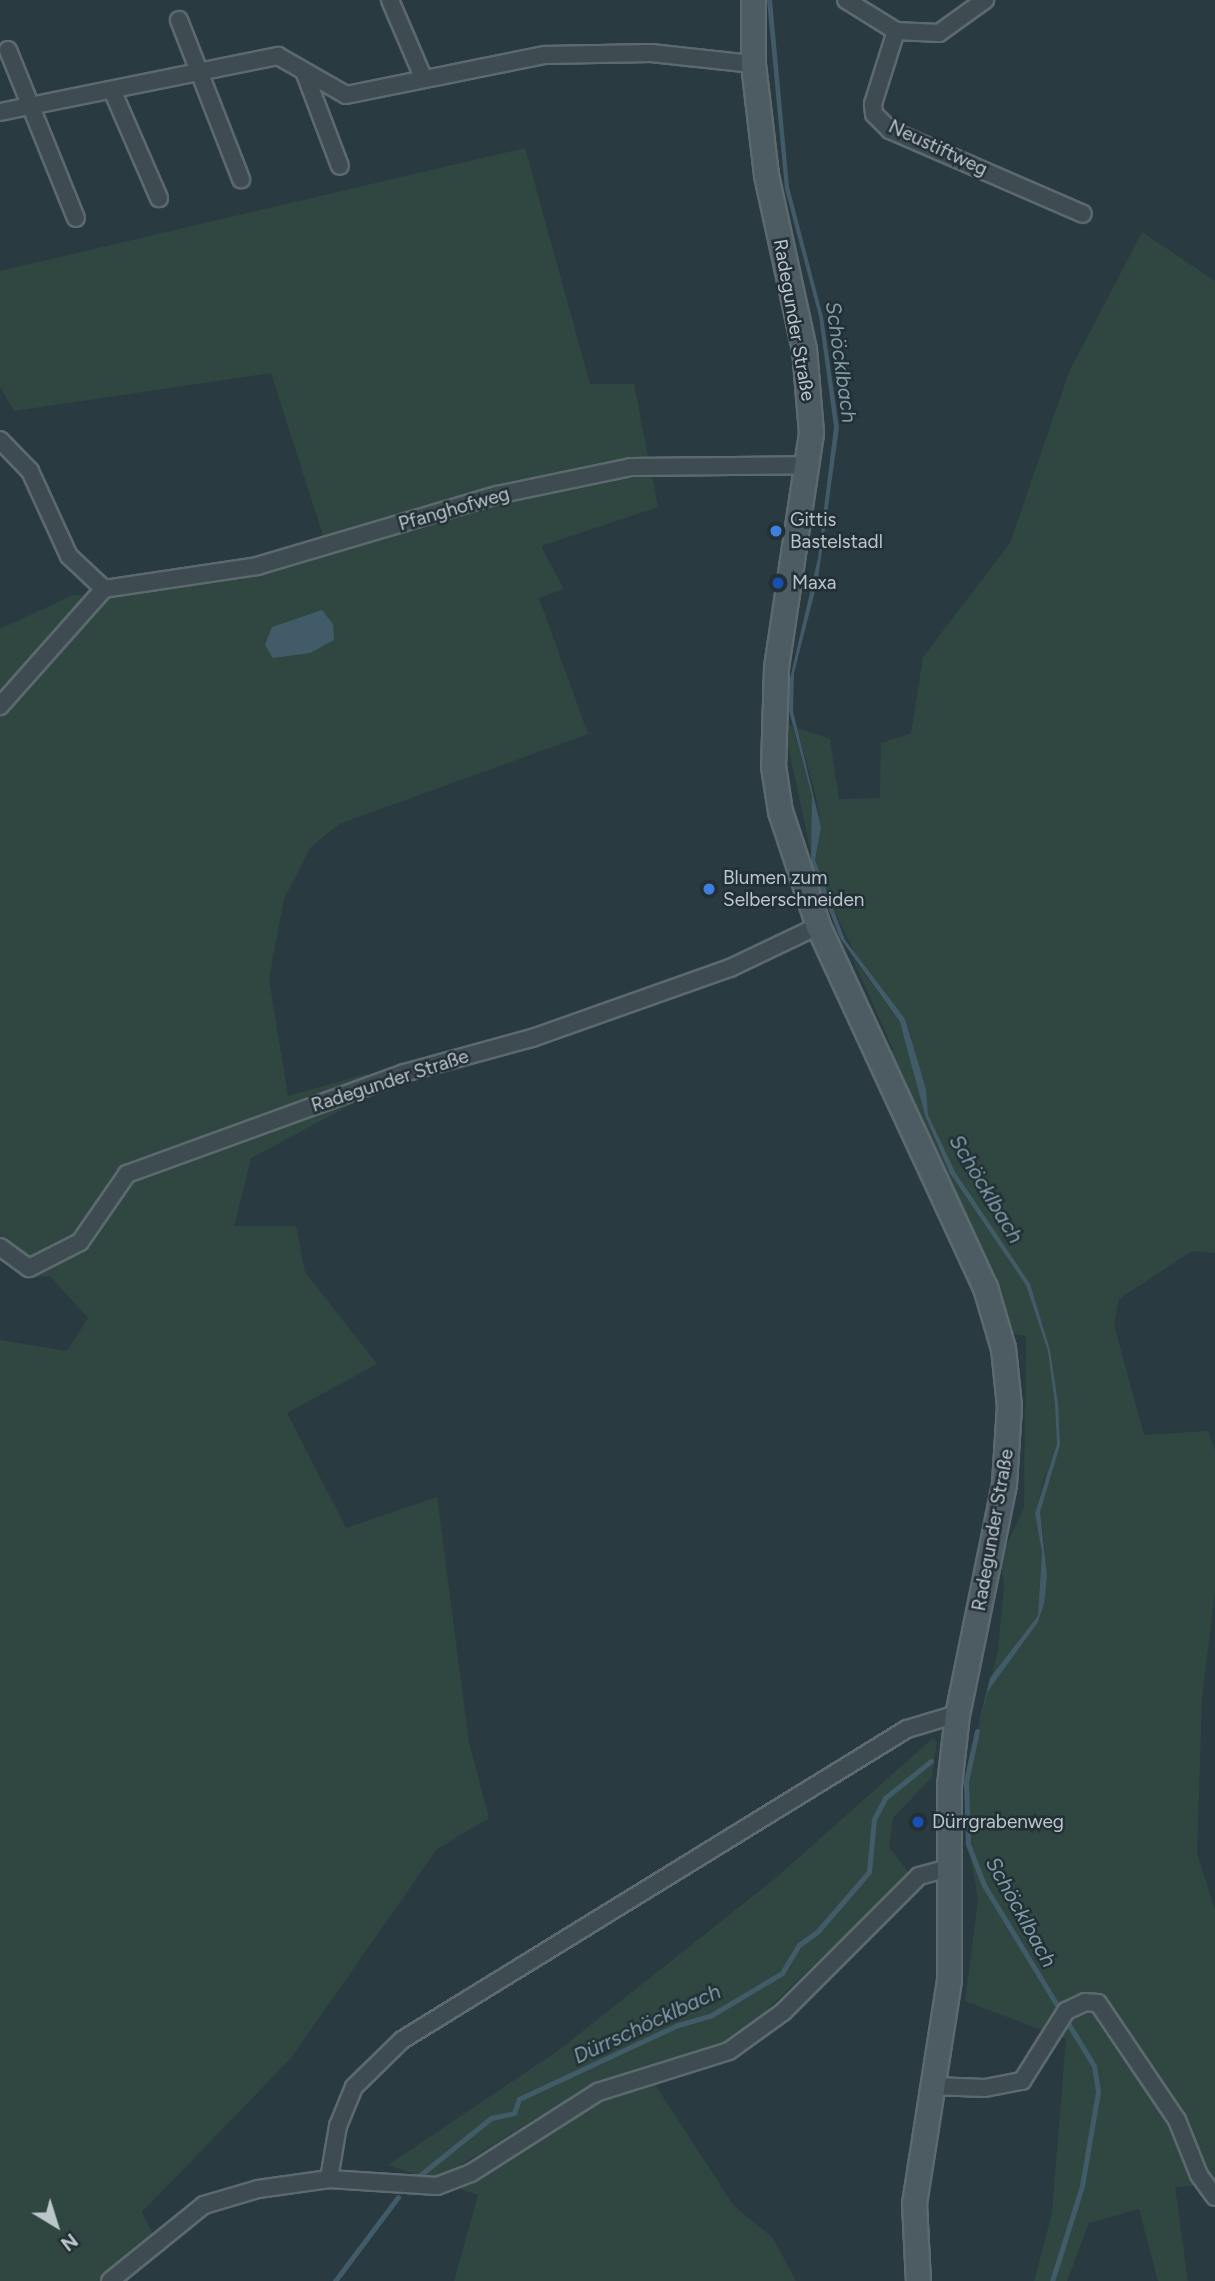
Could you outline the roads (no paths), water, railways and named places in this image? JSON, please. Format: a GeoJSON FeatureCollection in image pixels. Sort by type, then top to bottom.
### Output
{"type":"FeatureCollection","features":[{"type":"Feature","properties":{"kind":"main road","name":"Radegunder Straße"},"geometry":{"type":"LineString","coordinates":[[753,0],[753,64],[766,175],[804,349],[809,466],[776,667],[773,731],[780,811],[818,926],[971,1250],[1003,1348],[1009,1406],[1005,1472],[957,1714],[948,1784],[950,1980],[914,2203],[918,2281]]}},
{"type":"Feature","properties":{"kind":"street"},"geometry":{"type":"LineString","coordinates":[[390,0],[423,77]]}},
{"type":"Feature","properties":{"kind":"street"},"geometry":{"type":"LineString","coordinates":[[846,0],[896,32],[939,33],[985,0]]}},
{"type":"Feature","properties":{"kind":"street"},"geometry":{"type":"LineString","coordinates":[[179,20],[241,179]]}},
{"type":"Feature","properties":{"kind":"street","name":"Neustiftweg"},"geometry":{"type":"LineString","coordinates":[[896,32],[873,104],[874,114],[890,130],[1083,214]]}},
{"type":"Feature","properties":{"kind":"street"},"geometry":{"type":"LineString","coordinates":[[8,51],[76,218]]}},
{"type":"Feature","properties":{"kind":"street"},"geometry":{"type":"LineString","coordinates":[[0,113],[278,56],[305,74],[346,95],[423,77],[545,55],[651,53],[753,64]]}},
{"type":"Feature","properties":{"kind":"street"},"geometry":{"type":"LineString","coordinates":[[305,74],[340,166]]}},
{"type":"Feature","properties":{"kind":"street"},"geometry":{"type":"LineString","coordinates":[[112,90],[159,198]]}},
{"type":"Feature","properties":{"kind":"street"},"geometry":{"type":"LineString","coordinates":[[0,440],[30,471],[69,556],[104,589],[0,706]]}},
{"type":"Feature","properties":{"kind":"street","name":"Pfanghofweg"},"geometry":{"type":"LineString","coordinates":[[104,589],[257,566],[497,495],[631,467],[809,466]]}},
{"type":"Feature","properties":{"kind":"street","name":"Radegunder Straße"},"geometry":{"type":"LineString","coordinates":[[0,1247],[29,1268],[80,1242],[127,1174],[404,1073],[532,1038],[717,973],[818,926]]}},
{"type":"Feature","properties":{"kind":"street"},"geometry":{"type":"LineString","coordinates":[[329,2179],[338,2126],[354,2088],[402,2040],[906,1729],[957,1714]]}},
{"type":"Feature","properties":{"kind":"street"},"geometry":{"type":"LineString","coordinates":[[110,2281],[204,2205],[258,2189],[329,2179],[438,2186],[471,2173],[598,2092],[747,2042],[919,1876],[948,1868]]}},
{"type":"Feature","properties":{"kind":"street"},"geometry":{"type":"LineString","coordinates":[[933,2086],[985,2088],[1022,2081],[1062,2016],[1085,2002],[1098,2003],[1110,2015],[1177,2120],[1199,2175],[1215,2197]]}},
{"type":"Feature","properties":{"kind":"water","name":"Schöcklbach"},"geometry":{"type":"Polygon","coordinates":[[[767,0],[772,0],[789,187],[823,317],[839,428],[818,579],[794,673],[793,711],[821,827],[815,860],[845,940],[905,1019],[926,1089],[928,1115],[955,1172],[1030,1284],[1050,1350],[1058,1404],[1060,1445],[1040,1512],[1047,1576],[1044,1604],[1038,1622],[988,1691],[976,1737],[990,1678],[1038,1616],[1042,1553],[1035,1513],[1057,1444],[1055,1404],[1048,1351],[1026,1285],[950,1173],[925,1115],[900,1022],[840,938],[811,864],[812,796],[789,711],[789,683],[818,558],[834,427],[819,316],[785,189],[767,0]]]}},
{"type":"Feature","properties":{"kind":"water"},"geometry":{"type":"Polygon","coordinates":[[[322,610],[333,624],[334,640],[310,653],[273,658],[265,645],[272,627],[322,610]]]}},
{"type":"Feature","properties":{"kind":"waterway","name":"Schöcklbach"},"geometry":{"type":"LineString","coordinates":[[977,1731],[966,1781],[968,1844],[984,1885],[1094,2066],[1098,2092],[1082,2186],[1052,2281]]}},
{"type":"Feature","properties":{"kind":"waterway","name":"Dürrschöcklbach"},"geometry":{"type":"LineString","coordinates":[[414,2180],[491,2118],[514,2113],[519,2099],[678,2025],[710,2016],[782,1973],[799,1945],[818,1931],[869,1872],[874,1819],[885,1798],[931,1761]]}},
{"type":"Feature","properties":{"kind":"waterway","name":"Dürrschöcklbach"},"geometry":{"type":"LineString","coordinates":[[335,2281],[398,2197]]}},
{"type":"Feature","properties":{"kind":"place","name":"Gittis Bastelstadl"},"geometry":{"type":"Point","coordinates":[776,531]}},
{"type":"Feature","properties":{"kind":"place","name":"Maxa"},"geometry":{"type":"Point","coordinates":[778,583]}},
{"type":"Feature","properties":{"kind":"place","name":"Blumen zum Selberschneiden"},"geometry":{"type":"Point","coordinates":[709,889]}},
{"type":"Feature","properties":{"kind":"place","name":"Dürrgrabenweg"},"geometry":{"type":"Point","coordinates":[918,1822]}}]}
